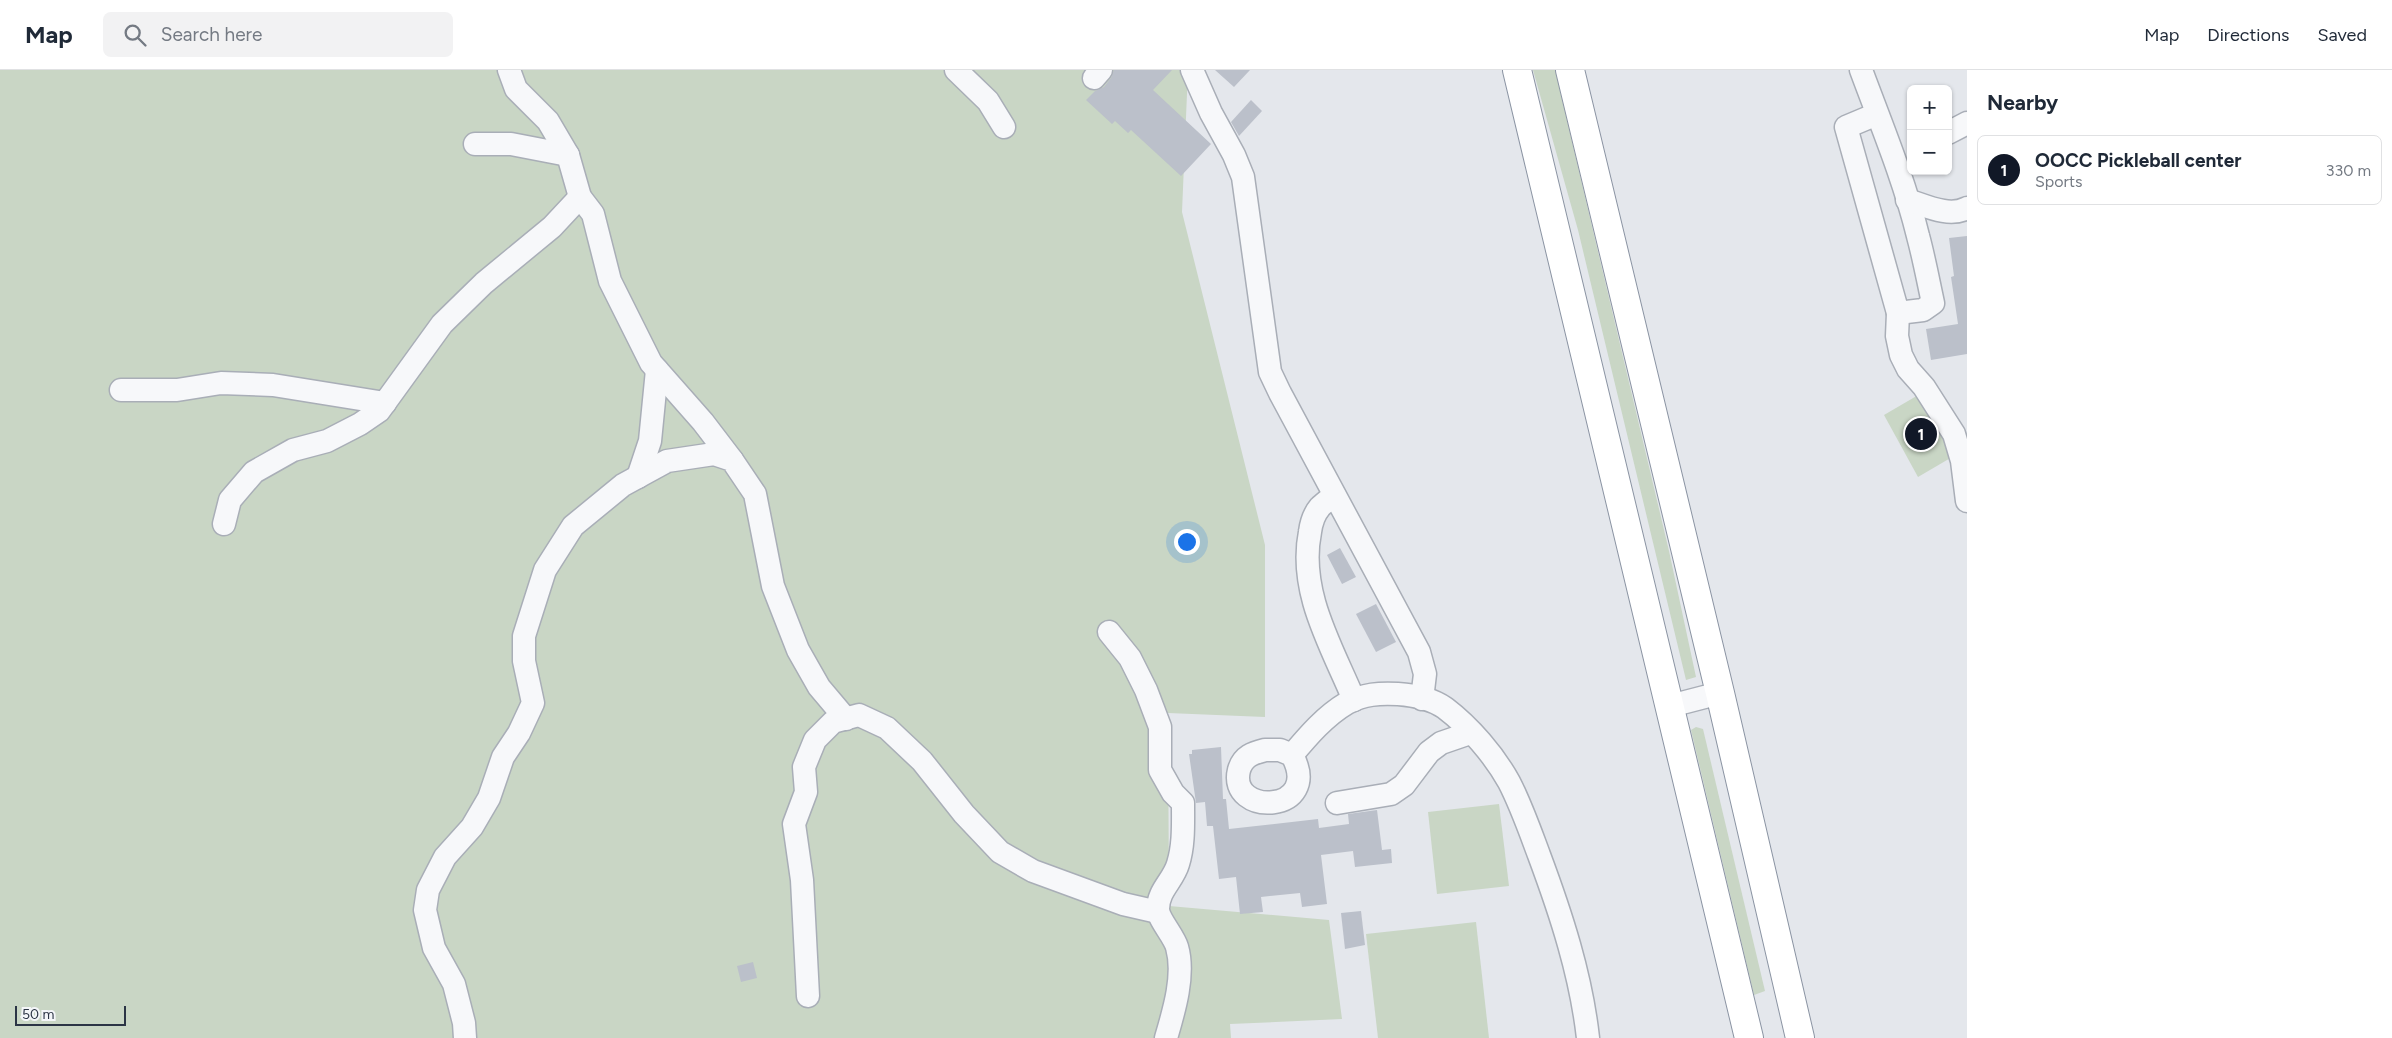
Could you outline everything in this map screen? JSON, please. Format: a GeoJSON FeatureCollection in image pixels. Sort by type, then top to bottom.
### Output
{"type":"FeatureCollection","features":[{"type":"Feature","properties":{"kind":"highway"},"geometry":{"type":"LineString","coordinates":[[1517,70],[1749,1038]]}},
{"type":"Feature","properties":{"kind":"highway"},"geometry":{"type":"LineString","coordinates":[[1570,70],[1720,693],[1800,1038]]}},
{"type":"Feature","properties":{"kind":"lane"},"geometry":{"type":"LineString","coordinates":[[509,70],[516,89],[548,121],[568,155],[580,197],[593,214],[610,281],[651,363],[703,422],[755,494],[773,586],[798,650],[819,687],[846,719]]}},
{"type":"Feature","properties":{"kind":"lane"},"geometry":{"type":"LineString","coordinates":[[956,70],[988,101],[1004,127]]}},
{"type":"Feature","properties":{"kind":"lane"},"geometry":{"type":"LineString","coordinates":[[1192,70],[1243,177],[1270,372],[1419,652],[1425,674],[1422,699]]}},
{"type":"Feature","properties":{"kind":"lane"},"geometry":{"type":"LineString","coordinates":[[1861,70],[1877,114],[1902,156],[1907,200],[1918,235],[1933,303],[1923,310],[1898,313]]}},
{"type":"Feature","properties":{"kind":"lane"},"geometry":{"type":"LineString","coordinates":[[1877,114],[1846,127],[1898,313],[1896,336],[1901,354],[1908,369],[1924,387],[1954,434],[1962,461],[1967,501]]}},
{"type":"Feature","properties":{"kind":"lane"},"geometry":{"type":"LineString","coordinates":[[1952,131],[1967,123]]}},
{"type":"Feature","properties":{"kind":"lane"},"geometry":{"type":"LineString","coordinates":[[475,144],[511,144],[568,155]]}},
{"type":"Feature","properties":{"kind":"lane"},"geometry":{"type":"LineString","coordinates":[[224,524],[230,500],[254,472],[293,450],[327,441],[360,424],[379,411],[442,324],[499,270],[552,227],[580,197]]}},
{"type":"Feature","properties":{"kind":"lane"},"geometry":{"type":"LineString","coordinates":[[1907,200],[1944,212],[1967,208]]}},
{"type":"Feature","properties":{"kind":"lane"},"geometry":{"type":"LineString","coordinates":[[638,477],[650,441],[657,370]]}},
{"type":"Feature","properties":{"kind":"lane"},"geometry":{"type":"LineString","coordinates":[[121,390],[176,390],[221,383],[273,385],[385,403]]}},
{"type":"Feature","properties":{"kind":"lane"},"geometry":{"type":"LineString","coordinates":[[465,1038],[464,1023],[454,984],[434,948],[427,920],[425,910],[428,890],[445,857],[472,827],[489,798],[503,758],[519,733],[533,703],[524,661],[524,636],[545,570],[573,526],[622,485],[668,461],[714,454],[732,460]]}},
{"type":"Feature","properties":{"kind":"lane"},"geometry":{"type":"LineString","coordinates":[[1334,495],[1319,508],[1312,524],[1307,545],[1307,569],[1312,601],[1354,700]]}},
{"type":"Feature","properties":{"kind":"lane"},"geometry":{"type":"LineString","coordinates":[[1109,632],[1130,658],[1146,690],[1160,727],[1160,770],[1173,794],[1183,803],[1183,834],[1178,866],[1160,893],[1158,912],[1177,948],[1179,972],[1174,1008],[1166,1038]]}},
{"type":"Feature","properties":{"kind":"lane"},"geometry":{"type":"LineString","coordinates":[[1292,755],[1330,714],[1354,700],[1379,693],[1411,695],[1445,708],[1470,733],[1500,768],[1526,821],[1567,937],[1588,1038]]}},
{"type":"Feature","properties":{"kind":"lane"},"geometry":{"type":"LineString","coordinates":[[1670,706],[1720,693]]}},
{"type":"Feature","properties":{"kind":"lane"},"geometry":{"type":"LineString","coordinates":[[808,996],[802,880],[794,824],[806,792],[804,767],[815,740],[833,722],[859,716],[887,728],[922,762],[964,814],[1000,852],[1033,871],[1123,904],[1158,912]]}},
{"type":"Feature","properties":{"kind":"lane"},"geometry":{"type":"LineString","coordinates":[[1337,803],[1391,794],[1404,785],[1429,752],[1441,743],[1470,733]]}},
{"type":"Feature","properties":{"kind":"green space"},"geometry":{"type":"Polygon","coordinates":[[[0,70],[1188,70],[1182,212],[1265,545],[1265,717],[1168,713],[1169,906],[1329,920],[1342,1019],[1230,1024],[1231,1038],[0,1038],[0,70]]]}},
{"type":"Feature","properties":{"kind":"green space"},"geometry":{"type":"Polygon","coordinates":[[[1533,70],[1555,70],[1669,551],[1696,677],[1686,680],[1578,230],[1533,70]]]}},
{"type":"Feature","properties":{"kind":"green space"},"geometry":{"type":"Polygon","coordinates":[[[1920,394],[1959,453],[1918,477],[1884,415],[1920,394]]]}},
{"type":"Feature","properties":{"kind":"green space"},"geometry":{"type":"Polygon","coordinates":[[[1696,727],[1703,729],[1765,991],[1754,995],[1691,730],[1696,727]]]}},
{"type":"Feature","properties":{"kind":"green space"},"geometry":{"type":"Polygon","coordinates":[[[1499,804],[1509,886],[1437,894],[1428,812],[1499,804]]]}},
{"type":"Feature","properties":{"kind":"green space"},"geometry":{"type":"Polygon","coordinates":[[[1476,922],[1489,1038],[1378,1038],[1366,934],[1476,922]]]}},
{"type":"Feature","properties":{"kind":"building"},"geometry":{"type":"Polygon","coordinates":[[[1114,70],[1172,70],[1153,90],[1211,144],[1181,176],[1131,130],[1128,133],[1115,121],[1112,124],[1086,100],[1095,91],[1104,87],[1114,70]]]}},
{"type":"Feature","properties":{"kind":"building"},"geometry":{"type":"Polygon","coordinates":[[[1215,70],[1250,70],[1234,87],[1215,70]]]}},
{"type":"Feature","properties":{"kind":"building"},"geometry":{"type":"Polygon","coordinates":[[[1251,100],[1262,111],[1239,136],[1231,122],[1251,100]]]}},
{"type":"Feature","properties":{"kind":"building"},"geometry":{"type":"Polygon","coordinates":[[[1967,236],[1967,354],[1931,360],[1926,329],[1958,324],[1951,277],[1954,276],[1949,238],[1967,236]]]}},
{"type":"Feature","properties":{"kind":"building"},"geometry":{"type":"Polygon","coordinates":[[[1340,548],[1356,577],[1342,584],[1327,555],[1340,548]]]}},
{"type":"Feature","properties":{"kind":"building"},"geometry":{"type":"Polygon","coordinates":[[[1376,604],[1396,642],[1376,652],[1356,614],[1376,604]]]}},
{"type":"Feature","properties":{"kind":"building"},"geometry":{"type":"Polygon","coordinates":[[[1221,747],[1223,799],[1226,799],[1229,829],[1318,819],[1319,828],[1349,824],[1348,814],[1377,810],[1382,850],[1391,849],[1392,863],[1355,867],[1353,851],[1321,855],[1327,904],[1302,907],[1300,893],[1261,897],[1263,912],[1240,914],[1236,877],[1219,879],[1213,826],[1207,826],[1205,802],[1196,803],[1189,754],[1192,754],[1192,750],[1221,747]]]}},
{"type":"Feature","properties":{"kind":"building"},"geometry":{"type":"Polygon","coordinates":[[[1361,911],[1365,945],[1345,949],[1341,913],[1361,911]]]}},
{"type":"Feature","properties":{"kind":"building"},"geometry":{"type":"Polygon","coordinates":[[[753,962],[757,978],[741,982],[737,966],[753,962]]]}},
{"type":"Feature","properties":{"kind":"place","name":"OOCC Pickleball center"},"geometry":{"type":"Point","coordinates":[1921,434]}}]}
